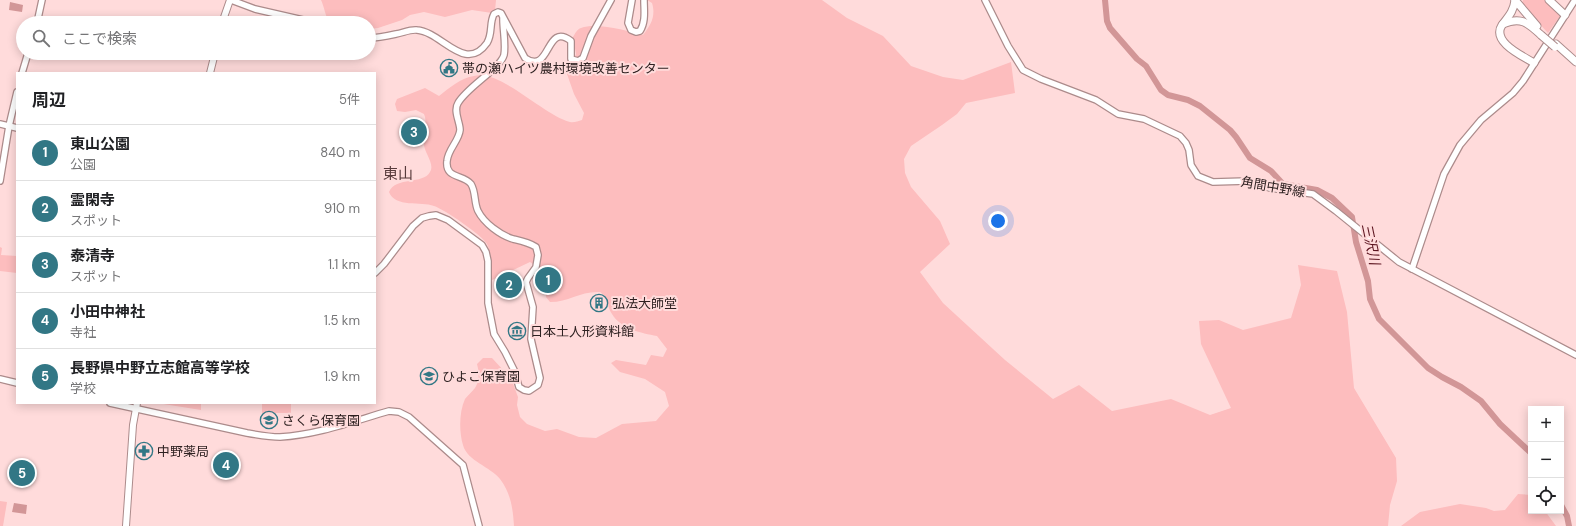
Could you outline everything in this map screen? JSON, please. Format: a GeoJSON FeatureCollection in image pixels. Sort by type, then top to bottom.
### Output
{"type":"FeatureCollection","features":[{"type":"Feature","properties":{"kind":"highway"},"geometry":{"type":"LineString","coordinates":[[1549,0],[1566,15]]}},
{"type":"Feature","properties":{"kind":"highway"},"geometry":{"type":"LineString","coordinates":[[1534,63],[1504,44],[1500,36],[1502,25],[1516,1],[1542,34]]}},
{"type":"Feature","properties":{"kind":"highway"},"geometry":{"type":"LineString","coordinates":[[1502,25],[1510,21],[1522,21],[1527,23],[1576,62]]}},
{"type":"Feature","properties":{"kind":"main road"},"geometry":{"type":"LineString","coordinates":[[224,16],[230,0]]}},
{"type":"Feature","properties":{"kind":"main road"},"geometry":{"type":"LineString","coordinates":[[210,72],[213,60]]}},
{"type":"Feature","properties":{"kind":"main road"},"geometry":{"type":"LineString","coordinates":[[126,526],[136,406]]}},
{"type":"Feature","properties":{"kind":"street"},"geometry":{"type":"LineString","coordinates":[[39,16],[42,0]]}},
{"type":"Feature","properties":{"kind":"street"},"geometry":{"type":"LineString","coordinates":[[230,0],[255,9],[286,16]]}},
{"type":"Feature","properties":{"kind":"street"},"geometry":{"type":"LineString","coordinates":[[376,38],[417,30],[435,36],[463,54],[469,55],[477,52],[486,43],[492,33],[492,18],[494,14],[498,12],[501,13],[525,58],[534,62],[540,60],[544,57],[550,44],[556,38],[562,36],[571,41],[571,59],[578,61],[583,58],[591,36],[611,0]]}},
{"type":"Feature","properties":{"kind":"street"},"geometry":{"type":"LineString","coordinates":[[632,0],[628,23],[631,30],[636,32],[640,31],[645,18],[644,0]]}},
{"type":"Feature","properties":{"kind":"street","name":"角間中野線"},"geometry":{"type":"LineString","coordinates":[[985,0],[1017,62],[1026,72],[1096,100],[1118,114],[1144,120],[1180,136],[1185,141],[1189,150],[1194,171],[1203,179],[1213,182],[1247,181],[1270,188],[1313,194],[1392,257],[1412,270],[1576,355]]}},
{"type":"Feature","properties":{"kind":"street"},"geometry":{"type":"LineString","coordinates":[[1412,270],[1444,174],[1460,145],[1481,120],[1513,93],[1523,81],[1575,0]]}},
{"type":"Feature","properties":{"kind":"street"},"geometry":{"type":"LineString","coordinates":[[376,272],[384,264],[413,226],[422,218],[436,215],[448,220],[482,245],[486,252],[488,261],[488,303],[494,334],[514,370],[519,387],[529,391],[538,385],[540,378],[531,339],[533,307],[526,282],[536,267],[538,255],[536,247],[528,242],[512,238],[501,233],[487,222],[478,212],[470,184],[450,172],[446,161],[460,130],[457,111],[458,102],[468,90],[499,65],[503,57],[505,47],[503,19]]}},
{"type":"Feature","properties":{"kind":"street"},"geometry":{"type":"LineString","coordinates":[[22,72],[26,60]]}},
{"type":"Feature","properties":{"kind":"street"},"geometry":{"type":"LineString","coordinates":[[0,181],[9,126],[16,96]]}},
{"type":"Feature","properties":{"kind":"street"},"geometry":{"type":"LineString","coordinates":[[0,124],[16,128]]}},
{"type":"Feature","properties":{"kind":"street"},"geometry":{"type":"LineString","coordinates":[[0,379],[16,383]]}},
{"type":"Feature","properties":{"kind":"street"},"geometry":{"type":"LineString","coordinates":[[119,404],[136,406],[258,435],[280,436],[323,429],[389,412],[399,412],[409,417],[463,465],[479,526]]}},
{"type":"Feature","properties":{"kind":"shaded area"},"geometry":{"type":"Polygon","coordinates":[[[321,0],[496,0],[495,11],[492,13],[472,10],[445,17],[424,12],[410,15],[402,20],[376,28],[376,16],[326,16],[321,0]]]}},
{"type":"Feature","properties":{"kind":"shaded area"},"geometry":{"type":"Polygon","coordinates":[[[647,0],[822,0],[847,18],[883,36],[911,66],[943,77],[963,80],[1011,62],[1015,93],[966,103],[957,114],[911,146],[904,159],[905,173],[911,187],[940,221],[950,244],[920,272],[943,303],[1005,360],[1053,399],[1079,385],[1112,411],[1171,399],[1210,415],[1231,408],[1201,344],[1199,321],[1219,320],[1243,330],[1291,318],[1301,285],[1298,265],[1337,271],[1347,312],[1354,388],[1396,458],[1397,481],[1390,505],[1388,526],[514,526],[511,502],[504,484],[491,471],[474,460],[465,451],[463,445],[460,422],[463,404],[478,382],[479,373],[477,364],[483,358],[492,358],[504,371],[509,373],[518,397],[517,405],[520,417],[527,424],[545,431],[557,429],[579,437],[596,438],[622,424],[656,421],[669,406],[665,392],[645,379],[620,372],[611,363],[616,360],[646,365],[651,355],[663,357],[667,349],[657,336],[632,330],[616,319],[610,311],[607,300],[600,292],[586,293],[557,302],[550,302],[546,297],[544,272],[530,262],[490,281],[491,257],[487,244],[484,240],[463,223],[439,208],[429,205],[402,202],[392,197],[389,192],[392,187],[403,182],[427,176],[431,169],[431,162],[424,145],[424,114],[416,110],[405,112],[397,111],[395,104],[397,99],[425,88],[439,96],[464,79],[474,76],[484,76],[496,79],[508,85],[547,110],[570,122],[582,120],[584,113],[574,94],[567,74],[576,54],[573,37],[580,29],[588,26],[621,29],[643,35],[653,16],[652,3],[647,0]]]}},
{"type":"Feature","properties":{"kind":"shaded area"},"geometry":{"type":"Polygon","coordinates":[[[1523,0],[1545,0],[1560,16],[1548,33],[1522,5],[1523,0]]]}},
{"type":"Feature","properties":{"kind":"shaded area"},"geometry":{"type":"Polygon","coordinates":[[[10,2],[23,5],[22,12],[9,10],[10,2]]]}},
{"type":"Feature","properties":{"kind":"shaded area"},"geometry":{"type":"Polygon","coordinates":[[[0,247],[2,248],[1,255],[16,256],[16,273],[0,271],[0,247]]]}},
{"type":"Feature","properties":{"kind":"shaded area"},"geometry":{"type":"Polygon","coordinates":[[[163,404],[201,404],[201,410],[163,404]]]}},
{"type":"Feature","properties":{"kind":"shaded area"},"geometry":{"type":"Polygon","coordinates":[[[262,404],[291,404],[291,413],[262,413],[262,404]]]}},
{"type":"Feature","properties":{"kind":"shaded area"},"geometry":{"type":"Polygon","coordinates":[[[1518,494],[1528,495],[1528,514],[1547,514],[1556,526],[1401,526],[1420,512],[1460,504],[1486,508],[1494,511],[1505,510],[1518,494]]]}},
{"type":"Feature","properties":{"kind":"shaded area"},"geometry":{"type":"Polygon","coordinates":[[[0,501],[7,502],[3,526],[0,526],[0,501]]]}},
{"type":"Feature","properties":{"kind":"shaded area"},"geometry":{"type":"Polygon","coordinates":[[[14,503],[27,505],[26,514],[12,512],[14,503]]]}},
{"type":"Feature","properties":{"kind":"waterway","name":"三沢川"},"geometry":{"type":"LineString","coordinates":[[1105,0],[1107,21],[1110,28],[1137,59],[1146,66],[1161,90],[1168,95],[1188,100],[1200,106],[1230,130],[1250,158],[1271,171],[1283,184],[1317,190],[1332,198],[1352,217],[1356,242],[1368,281],[1370,299],[1379,319],[1428,368],[1461,387],[1481,401],[1500,424],[1528,450]]}},
{"type":"Feature","properties":{"kind":"waterway","name":"三沢川"},"geometry":{"type":"LineString","coordinates":[[1564,510],[1569,526]]}},
{"type":"Feature","properties":{"kind":"place","name":"帯の瀬ハイツ農村環境改善センター"},"geometry":{"type":"Point","coordinates":[449,68]}},
{"type":"Feature","properties":{"kind":"place","name":"泰清寺"},"geometry":{"type":"Point","coordinates":[414,132]}},
{"type":"Feature","properties":{"kind":"place","name":"東山公園"},"geometry":{"type":"Point","coordinates":[548,280]}},
{"type":"Feature","properties":{"kind":"place","name":"霊閑寺"},"geometry":{"type":"Point","coordinates":[509,285]}},
{"type":"Feature","properties":{"kind":"place","name":"弘法大師堂"},"geometry":{"type":"Point","coordinates":[599,303]}},
{"type":"Feature","properties":{"kind":"place","name":"日本土人形資料館"},"geometry":{"type":"Point","coordinates":[517,331]}},
{"type":"Feature","properties":{"kind":"place","name":"ひよこ保育園"},"geometry":{"type":"Point","coordinates":[429,376]}},
{"type":"Feature","properties":{"kind":"place","name":"さくら保育園"},"geometry":{"type":"Point","coordinates":[269,420]}},
{"type":"Feature","properties":{"kind":"place","name":"中野薬局"},"geometry":{"type":"Point","coordinates":[144,451]}},
{"type":"Feature","properties":{"kind":"place","name":"小田中神社"},"geometry":{"type":"Point","coordinates":[226,465]}},
{"type":"Feature","properties":{"kind":"place","name":"長野県中野立志館高等学校"},"geometry":{"type":"Point","coordinates":[22,473]}},
{"type":"Feature","properties":{"kind":"district","name":"東山"},"geometry":{"type":"Point","coordinates":[398,174]}}]}
